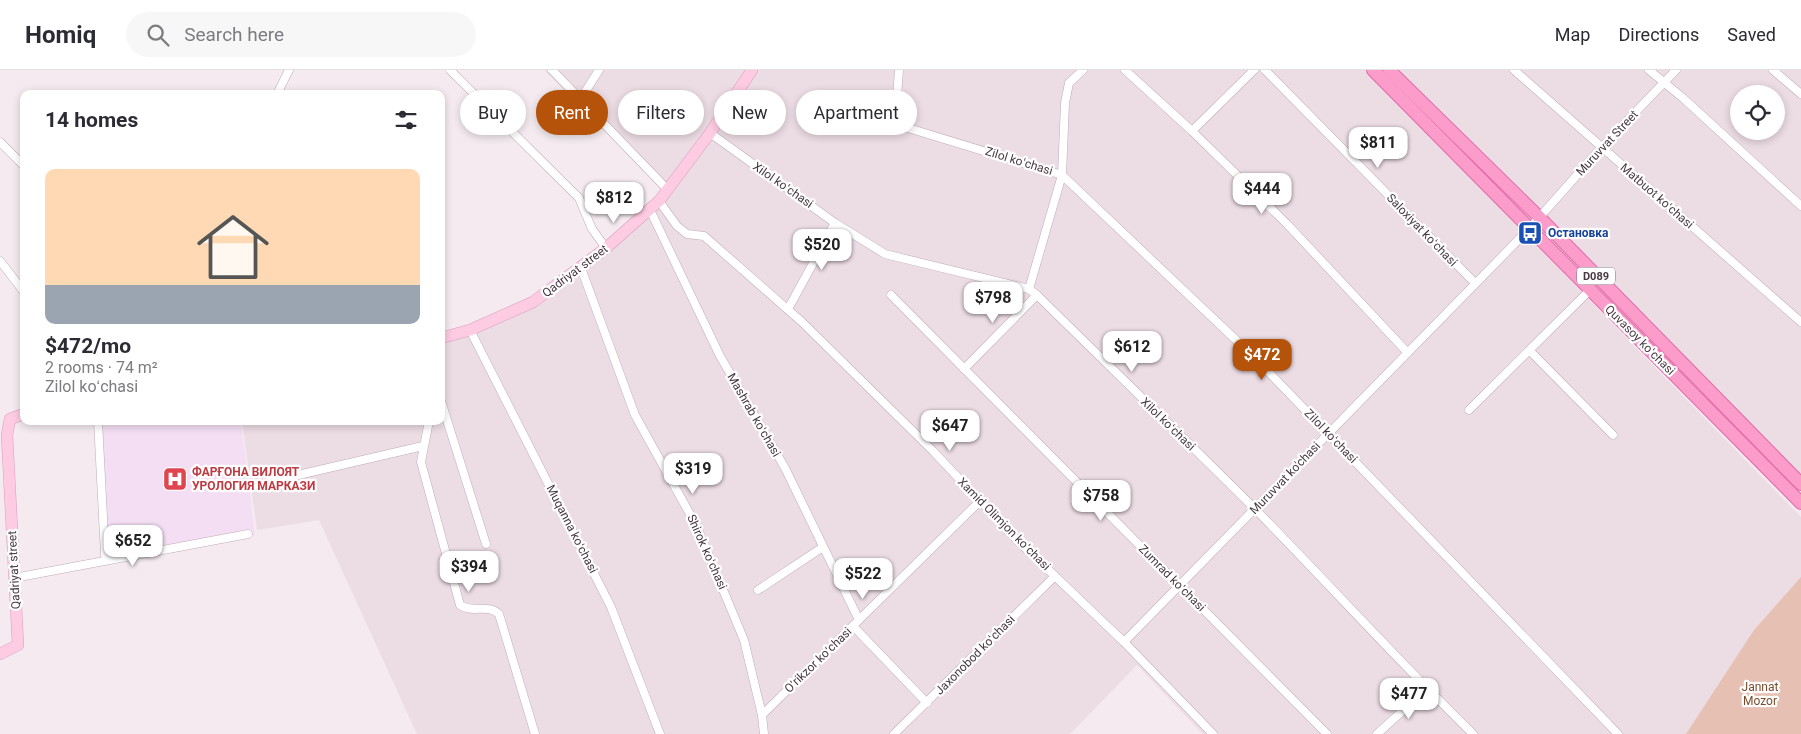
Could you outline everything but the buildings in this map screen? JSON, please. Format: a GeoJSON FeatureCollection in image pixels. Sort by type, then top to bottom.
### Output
{"type":"FeatureCollection","features":[{"type":"Feature","properties":{"kind":"main road","name":"Quvasoy koʻchasi"},"geometry":{"type":"LineString","coordinates":[[1373,70],[1801,503]]}},
{"type":"Feature","properties":{"kind":"main road","name":"Quvasoy koʻchasi"},"geometry":{"type":"LineString","coordinates":[[1389,70],[1539,217],[1801,484]]}},
{"type":"Feature","properties":{"kind":"street"},"geometry":{"type":"LineString","coordinates":[[279,90],[289,70]]}},
{"type":"Feature","properties":{"kind":"street"},"geometry":{"type":"LineString","coordinates":[[450,70],[579,198],[592,228],[606,248]]}},
{"type":"Feature","properties":{"kind":"street"},"geometry":{"type":"LineString","coordinates":[[552,70],[571,90]]}},
{"type":"Feature","properties":{"kind":"street"},"geometry":{"type":"LineString","coordinates":[[587,90],[600,70]]}},
{"type":"Feature","properties":{"kind":"street","name":"Qadriyat street"},"geometry":{"type":"LineString","coordinates":[[445,337],[470,330],[533,302],[581,268],[650,210],[668,190],[710,133],[752,70]]}},
{"type":"Feature","properties":{"kind":"street"},"geometry":{"type":"LineString","coordinates":[[898,90],[899,70]]}},
{"type":"Feature","properties":{"kind":"street"},"geometry":{"type":"LineString","coordinates":[[1029,289],[1062,175],[1065,103],[1069,83],[1083,70]]}},
{"type":"Feature","properties":{"kind":"street"},"geometry":{"type":"LineString","coordinates":[[1124,70],[1192,131],[1287,224],[1406,352]]}},
{"type":"Feature","properties":{"kind":"street"},"geometry":{"type":"LineString","coordinates":[[1192,131],[1254,70]]}},
{"type":"Feature","properties":{"kind":"street","name":"Saloxiyat koʻchasi"},"geometry":{"type":"LineString","coordinates":[[1265,70],[1475,284]]}},
{"type":"Feature","properties":{"kind":"street","name":"Matbuot koʻchasi"},"geometry":{"type":"LineString","coordinates":[[1514,70],[1801,322]]}},
{"type":"Feature","properties":{"kind":"street"},"geometry":{"type":"LineString","coordinates":[[1649,70],[1683,98],[1801,206]]}},
{"type":"Feature","properties":{"kind":"street","name":"Muruvvat Street"},"geometry":{"type":"LineString","coordinates":[[1530,228],[1676,70]]}},
{"type":"Feature","properties":{"kind":"street"},"geometry":{"type":"LineString","coordinates":[[1773,70],[1801,94]]}},
{"type":"Feature","properties":{"kind":"street"},"geometry":{"type":"LineString","coordinates":[[608,129],[668,190]]}},
{"type":"Feature","properties":{"kind":"street","name":"Zilol koʻchasi"},"geometry":{"type":"LineString","coordinates":[[917,131],[1062,175],[1255,358],[1618,734]]}},
{"type":"Feature","properties":{"kind":"street","name":"Xilol koʻchasi"},"geometry":{"type":"LineString","coordinates":[[710,133],[835,222],[885,254],[1029,289],[1037,295],[1255,509],[1394,652],[1427,689],[1473,734]]}},
{"type":"Feature","properties":{"kind":"street"},"geometry":{"type":"LineString","coordinates":[[0,142],[20,162]]}},
{"type":"Feature","properties":{"kind":"street","name":"Xamid Olimjon koʻchasi"},"geometry":{"type":"LineString","coordinates":[[659,201],[677,226],[687,234],[704,236],[788,308],[926,444],[1055,576],[1124,642],[1213,734]]}},
{"type":"Feature","properties":{"kind":"street","name":"Mashrab koʻchasi"},"geometry":{"type":"LineString","coordinates":[[650,210],[720,356],[785,468],[824,547],[856,623],[927,703]]}},
{"type":"Feature","properties":{"kind":"street"},"geometry":{"type":"LineString","coordinates":[[788,308],[835,222]]}},
{"type":"Feature","properties":{"kind":"street","name":"Muruvvat ko'chasi"},"geometry":{"type":"LineString","coordinates":[[1124,642],[1406,352],[1530,228]]}},
{"type":"Feature","properties":{"kind":"street"},"geometry":{"type":"LineString","coordinates":[[0,262],[20,287]]}},
{"type":"Feature","properties":{"kind":"street","name":"Shirok koʻchasi"},"geometry":{"type":"LineString","coordinates":[[581,268],[636,414],[696,525],[732,607],[744,640],[762,715],[764,734]]}},
{"type":"Feature","properties":{"kind":"street"},"geometry":{"type":"LineString","coordinates":[[1468,410],[1530,351],[1590,289]]}},
{"type":"Feature","properties":{"kind":"street","name":"Zumrad koʻchasi"},"geometry":{"type":"LineString","coordinates":[[891,295],[1327,734]]}},
{"type":"Feature","properties":{"kind":"street"},"geometry":{"type":"LineString","coordinates":[[964,369],[1037,295]]}},
{"type":"Feature","properties":{"kind":"street","name":"Muqanna koʻchasi"},"geometry":{"type":"LineString","coordinates":[[470,330],[610,607],[660,734]]}},
{"type":"Feature","properties":{"kind":"street"},"geometry":{"type":"LineString","coordinates":[[1530,351],[1614,435]]}},
{"type":"Feature","properties":{"kind":"street"},"geometry":{"type":"LineString","coordinates":[[445,414],[486,544]]}},
{"type":"Feature","properties":{"kind":"street","name":"Qadriyat street"},"geometry":{"type":"LineString","coordinates":[[0,654],[18,645],[7,435],[10,419],[20,415]]}},
{"type":"Feature","properties":{"kind":"street"},"geometry":{"type":"LineString","coordinates":[[98,425],[105,555]]}},
{"type":"Feature","properties":{"kind":"street"},"geometry":{"type":"LineString","coordinates":[[428,425],[421,462],[460,605],[466,609],[490,609],[499,614],[534,734]]}},
{"type":"Feature","properties":{"kind":"street"},"geometry":{"type":"LineString","coordinates":[[268,482],[423,446]]}},
{"type":"Feature","properties":{"kind":"street","name":"Oʻrikzor koʻchasi"},"geometry":{"type":"LineString","coordinates":[[762,715],[980,501]]}},
{"type":"Feature","properties":{"kind":"street"},"geometry":{"type":"LineString","coordinates":[[14,578],[248,534]]}},
{"type":"Feature","properties":{"kind":"street"},"geometry":{"type":"LineString","coordinates":[[758,590],[824,547]]}},
{"type":"Feature","properties":{"kind":"street","name":"Jaxonobod koʻchasi"},"geometry":{"type":"LineString","coordinates":[[894,734],[1055,576]]}},
{"type":"Feature","properties":{"kind":"street"},"geometry":{"type":"LineString","coordinates":[[1377,734],[1427,689]]}},
{"type":"Feature","properties":{"kind":"shaded area"},"geometry":{"type":"Polygon","coordinates":[[[544,70],[1365,70],[1801,517],[1801,734],[1203,734],[1137,665],[1070,734],[417,734],[319,520],[257,530],[243,425],[445,425],[445,337],[483,326],[573,272],[665,191],[608,134],[608,90],[564,90],[544,70]]]}},
{"type":"Feature","properties":{"kind":"shaded area"},"geometry":{"type":"Polygon","coordinates":[[[1375,70],[1801,70],[1801,488],[1375,70]]]}},
{"type":"Feature","properties":{"kind":"shaded area","name":"ФАРҒОНА ВИЛОЯТ УРОЛОГИЯ МАРКАЗИ"},"geometry":{"type":"Polygon","coordinates":[[[100,425],[241,425],[255,536],[107,554],[100,425]]]}},
{"type":"Feature","properties":{"kind":"green space","name":"Jannat Mozor"},"geometry":{"type":"Polygon","coordinates":[[[1801,577],[1801,734],[1686,734],[1754,630],[1801,577]]]}},
{"type":"Feature","properties":{"kind":"place","name":"Остановка"},"geometry":{"type":"Point","coordinates":[1530,233]}},
{"type":"Feature","properties":{"kind":"place","name":"ФАРҒОНА ВИЛОЯТ УРОЛОГИЯ МАРКАЗИ"},"geometry":{"type":"Point","coordinates":[175,479]}}]}
